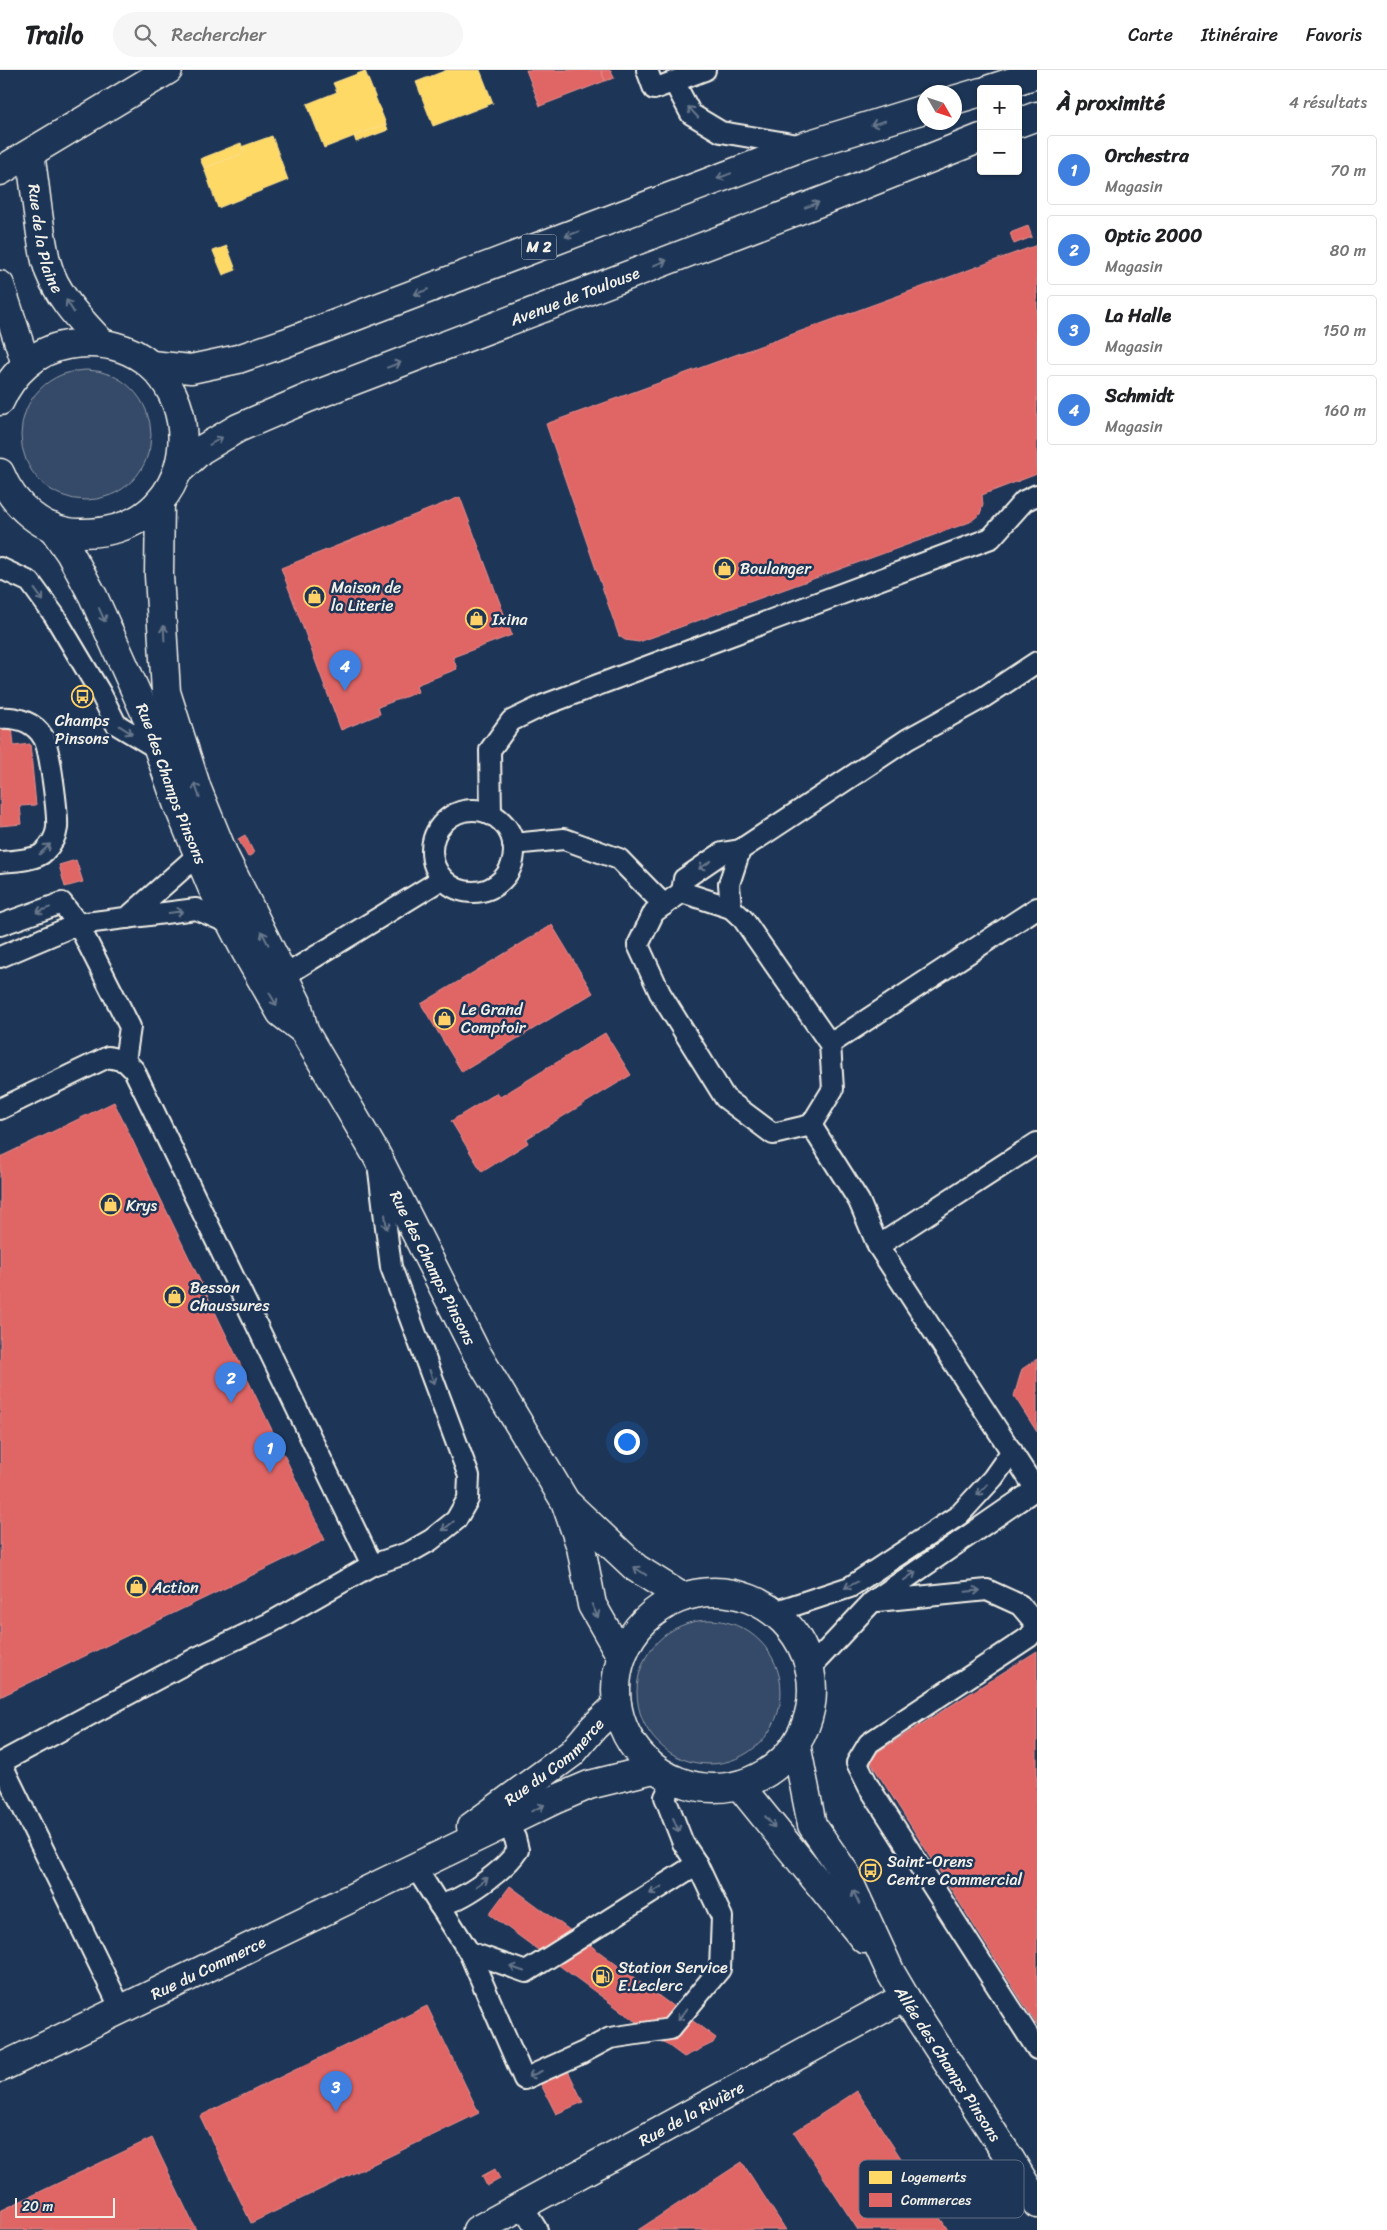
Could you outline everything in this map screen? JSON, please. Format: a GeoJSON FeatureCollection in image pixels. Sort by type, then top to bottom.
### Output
{"type":"FeatureCollection","features":[{"type":"Feature","properties":{"kind":"street"},"geometry":{"type":"LineString","coordinates":[[0,172],[168,70]]}},
{"type":"Feature","properties":{"kind":"street"},"geometry":{"type":"LineString","coordinates":[[1003,85],[1037,74]]}},
{"type":"Feature","properties":{"kind":"street"},"geometry":{"type":"LineString","coordinates":[[962,98],[977,93]]}},
{"type":"Feature","properties":{"kind":"street","name":"M 2"},"geometry":{"type":"LineString","coordinates":[[151,365],[190,369],[238,359],[285,343],[804,146],[917,111]]}},
{"type":"Feature","properties":{"kind":"street"},"geometry":{"type":"LineString","coordinates":[[1022,122],[1037,116]]}},
{"type":"Feature","properties":{"kind":"street","name":"Avenue de Toulouse"},"geometry":{"type":"LineString","coordinates":[[178,471],[201,450],[238,428],[308,398],[838,195],[977,140]]}},
{"type":"Feature","properties":{"kind":"street","name":"Rue de la Plaine"},"geometry":{"type":"LineString","coordinates":[[30,154],[46,262],[58,287],[78,318],[102,343]]}},
{"type":"Feature","properties":{"kind":"street"},"geometry":{"type":"LineString","coordinates":[[0,285],[26,364]]}},
{"type":"Feature","properties":{"kind":"street"},"geometry":{"type":"LineString","coordinates":[[0,400],[14,377],[26,364],[43,353],[62,346],[82,342],[102,343],[128,351],[151,365],[170,387],[181,414],[184,442],[178,471],[160,501],[143,517],[114,530],[98,534],[75,533],[41,521],[0,515]]}},
{"type":"Feature","properties":{"kind":"street","name":"Rue des Champs Pinsons"},"geometry":{"type":"LineString","coordinates":[[0,473],[7,490],[41,521],[70,553],[93,596],[148,719],[178,804],[212,887],[281,1013],[304,1031]]}},
{"type":"Feature","properties":{"kind":"street","name":"Rue des Champs Pinsons"},"geometry":{"type":"LineString","coordinates":[[160,501],[159,575],[166,692],[197,789],[214,831],[297,1003],[304,1031],[377,1156],[476,1352],[565,1501],[581,1547],[592,1606],[621,1656]]}},
{"type":"Feature","properties":{"kind":"street","name":"Rue des Champs Pinsons"},"geometry":{"type":"LineString","coordinates":[[565,1501],[636,1568],[682,1597]]}},
{"type":"Feature","properties":{"kind":"street"},"geometry":{"type":"LineString","coordinates":[[712,1592],[739,1595],[757,1601],[774,1612],[796,1635],[810,1668],[812,1690],[810,1711],[796,1744],[785,1758],[771,1769],[756,1779],[739,1785],[718,1788],[697,1787],[664,1774],[631,1744],[622,1726],[617,1705],[616,1680],[621,1656],[632,1636],[646,1619],[663,1606],[682,1597],[712,1592]]}},
{"type":"Feature","properties":{"kind":"street","name":"Rue du Commerce"},"geometry":{"type":"LineString","coordinates":[[416,1868],[539,1775],[572,1753],[594,1727],[617,1705]]}},
{"type":"Feature","properties":{"kind":"street","name":"Allée des Champs Pinsons"},"geometry":{"type":"LineString","coordinates":[[796,1744],[812,1825],[845,1873],[891,1973],[905,1997],[1011,2160]]}},
{"type":"Feature","properties":{"kind":"street","name":"Rue du Commerce"},"geometry":{"type":"LineString","coordinates":[[0,2068],[589,1785],[664,1774]]}},
{"type":"Feature","properties":{"kind":"street","name":"Allée des Champs Pinsons"},"geometry":{"type":"LineString","coordinates":[[739,1785],[891,1973]]}},
{"type":"Feature","properties":{"kind":"street","name":"Rue de la Rivière"},"geometry":{"type":"LineString","coordinates":[[477,2230],[905,1997]]}},
{"type":"Feature","properties":{"kind":"street","name":"Allée des Champs Pinsons"},"geometry":{"type":"LineString","coordinates":[[1024,2182],[1037,2204]]}},
{"type":"Feature","properties":{"kind":"lane"},"geometry":{"type":"LineString","coordinates":[[647,70],[654,89],[705,70]]}},
{"type":"Feature","properties":{"kind":"lane"},"geometry":{"type":"LineString","coordinates":[[674,82],[691,114],[721,132],[804,146]]}},
{"type":"Feature","properties":{"kind":"lane"},"geometry":{"type":"LineString","coordinates":[[491,814],[490,750],[511,721],[544,705],[991,538],[1024,501],[1037,495]]}},
{"type":"Feature","properties":{"kind":"lane"},"geometry":{"type":"LineString","coordinates":[[0,568],[30,582],[68,638],[101,694],[116,724],[158,749]]}},
{"type":"Feature","properties":{"kind":"lane"},"geometry":{"type":"LineString","coordinates":[[682,892],[731,908],[744,919],[830,1044],[833,1089],[811,1125],[773,1134],[726,1098],[660,993],[638,945],[654,912],[682,892],[684,879],[722,853],[740,850],[908,739],[984,697],[1037,662]]}},
{"type":"Feature","properties":{"kind":"lane"},"geometry":{"type":"LineString","coordinates":[[0,718],[14,717],[31,724],[43,737],[49,754],[57,829],[52,842],[43,854],[18,861],[0,862]]}},
{"type":"Feature","properties":{"kind":"lane"},"geometry":{"type":"LineString","coordinates":[[476,810],[491,814],[502,822],[509,832],[513,844],[513,859],[508,873],[497,884],[484,891],[468,892],[454,888],[442,879],[434,864],[432,847],[437,831],[447,819],[461,812],[476,810]]}},
{"type":"Feature","properties":{"kind":"lane"},"geometry":{"type":"LineString","coordinates":[[513,844],[564,839],[620,859],[664,905]]}},
{"type":"Feature","properties":{"kind":"lane"},"geometry":{"type":"LineString","coordinates":[[731,908],[729,884],[740,850]]}},
{"type":"Feature","properties":{"kind":"lane"},"geometry":{"type":"LineString","coordinates":[[127,918],[198,854]]}},
{"type":"Feature","properties":{"kind":"lane"},"geometry":{"type":"LineString","coordinates":[[284,976],[442,879]]}},
{"type":"Feature","properties":{"kind":"lane"},"geometry":{"type":"LineString","coordinates":[[0,925],[62,904],[78,924],[130,1027],[124,1061]]}},
{"type":"Feature","properties":{"kind":"lane"},"geometry":{"type":"LineString","coordinates":[[830,1044],[1037,908]]}},
{"type":"Feature","properties":{"kind":"lane"},"geometry":{"type":"LineString","coordinates":[[0,957],[78,924],[196,910],[231,924]]}},
{"type":"Feature","properties":{"kind":"lane"},"geometry":{"type":"LineString","coordinates":[[0,1109],[108,1057],[124,1061],[134,1070],[372,1565]]}},
{"type":"Feature","properties":{"kind":"lane"},"geometry":{"type":"LineString","coordinates":[[810,1668],[872,1602],[1036,1490],[878,1246],[859,1201],[811,1125]]}},
{"type":"Feature","properties":{"kind":"lane"},"geometry":{"type":"LineString","coordinates":[[878,1246],[1037,1143]]}},
{"type":"Feature","properties":{"kind":"lane"},"geometry":{"type":"LineString","coordinates":[[121,2009],[0,1763],[198,1658],[270,1623],[372,1565],[410,1552],[431,1540],[456,1520],[468,1499],[469,1476],[391,1267],[377,1156]]}},
{"type":"Feature","properties":{"kind":"lane"},"geometry":{"type":"LineString","coordinates":[[774,1612],[850,1587],[959,1515],[993,1478],[1012,1451]]}},
{"type":"Feature","properties":{"kind":"lane"},"geometry":{"type":"LineString","coordinates":[[872,1602],[987,1590],[1020,1605],[1037,1626],[1029,1637],[869,1743],[857,1763],[869,1787],[1037,2049]]}},
{"type":"Feature","properties":{"kind":"lane"},"geometry":{"type":"LineString","coordinates":[[416,1868],[469,1952],[524,2079],[610,2038],[670,2029],[720,1969],[722,1917],[697,1864],[683,1843],[665,1797],[664,1774]]}},
{"type":"Feature","properties":{"kind":"lane"},"geometry":{"type":"LineString","coordinates":[[439,1905],[448,1904],[463,1896],[511,1861],[518,1850],[515,1838],[506,1824]]}},
{"type":"Feature","properties":{"kind":"lane"},"geometry":{"type":"LineString","coordinates":[[469,1952],[526,1972],[697,1864]]}},
{"type":"Feature","properties":{"kind":"lane"},"geometry":{"type":"LineString","coordinates":[[522,2206],[537,2230]]}},
{"type":"Feature","properties":{"kind":"shaded area"},"geometry":{"type":"Polygon","coordinates":[[[86,370],[111,375],[132,389],[146,410],[151,435],[146,460],[132,481],[111,495],[86,500],[61,495],[40,481],[26,460],[21,435],[26,410],[40,389],[61,375],[86,370]]]}},
{"type":"Feature","properties":{"kind":"shaded area"},"geometry":{"type":"Polygon","coordinates":[[[709,1620],[737,1625],[760,1641],[776,1664],[781,1692],[776,1720],[760,1743],[737,1759],[709,1764],[681,1759],[658,1743],[642,1720],[637,1692],[642,1664],[658,1641],[681,1625],[709,1620]]]}},
{"type":"Feature","properties":{"kind":"building: Logements"},"geometry":{"type":"Polygon","coordinates":[[[447,70],[480,70],[493,103],[433,126],[416,82],[447,70]]]}},
{"type":"Feature","properties":{"kind":"building: Logements"},"geometry":{"type":"Polygon","coordinates":[[[365,71],[386,124],[324,148],[307,104],[337,92],[333,83],[365,71]]]}},
{"type":"Feature","properties":{"kind":"building: Logements"},"geometry":{"type":"Polygon","coordinates":[[[386,124],[388,130],[356,142],[354,136],[386,124]]]}},
{"type":"Feature","properties":{"kind":"building: Logements"},"geometry":{"type":"Polygon","coordinates":[[[272,136],[288,180],[218,208],[204,168],[244,153],[241,147],[272,136]]]}},
{"type":"Feature","properties":{"kind":"building: Logements"},"geometry":{"type":"Polygon","coordinates":[[[241,143],[244,153],[204,168],[200,159],[241,143]]]}},
{"type":"Feature","properties":{"kind":"building: Logements"},"geometry":{"type":"Polygon","coordinates":[[[227,246],[236,270],[223,275],[213,251],[227,246]]]}},
{"type":"Feature","properties":{"kind":"building: Commerces"},"geometry":{"type":"Polygon","coordinates":[[[526,70],[601,70],[605,81],[540,106],[526,70]]]}},
{"type":"Feature","properties":{"kind":"building: Commerces"},"geometry":{"type":"Polygon","coordinates":[[[601,70],[611,70],[614,78],[605,81],[601,70]]]}},
{"type":"Feature","properties":{"kind":"building: Commerces"},"geometry":{"type":"Polygon","coordinates":[[[1028,226],[1032,237],[1014,244],[1010,233],[1028,226]]]}},
{"type":"Feature","properties":{"kind":"building: Commerces"},"geometry":{"type":"Polygon","coordinates":[[[1037,245],[1037,474],[982,495],[983,505],[980,514],[970,522],[639,642],[625,640],[619,636],[546,424],[1037,245]]]}},
{"type":"Feature","properties":{"kind":"building: Commerces"},"geometry":{"type":"Polygon","coordinates":[[[460,497],[512,635],[453,657],[457,669],[416,685],[418,692],[378,707],[380,714],[341,730],[281,568],[460,497]]]}},
{"type":"Feature","properties":{"kind":"building: Commerces"},"geometry":{"type":"Polygon","coordinates":[[[12,726],[14,746],[30,744],[36,805],[20,806],[22,824],[0,826],[0,727],[12,726]]]}},
{"type":"Feature","properties":{"kind":"building: Commerces"},"geometry":{"type":"Polygon","coordinates":[[[245,835],[254,853],[248,857],[238,839],[245,835]]]}},
{"type":"Feature","properties":{"kind":"building: Commerces"},"geometry":{"type":"Polygon","coordinates":[[[76,860],[83,882],[65,887],[59,865],[76,860]]]}},
{"type":"Feature","properties":{"kind":"building: Commerces"},"geometry":{"type":"Polygon","coordinates":[[[552,925],[593,993],[462,1072],[421,1004],[552,925]]]}},
{"type":"Feature","properties":{"kind":"building: Commerces"},"geometry":{"type":"Polygon","coordinates":[[[605,1033],[631,1075],[526,1139],[528,1143],[482,1172],[451,1121],[497,1093],[500,1097],[605,1033]]]}},
{"type":"Feature","properties":{"kind":"building: Commerces"},"geometry":{"type":"Polygon","coordinates":[[[114,1102],[325,1540],[0,1697],[0,1157],[114,1102]]]}},
{"type":"Feature","properties":{"kind":"building: Commerces"},"geometry":{"type":"Polygon","coordinates":[[[1037,1359],[1037,1432],[1014,1396],[1022,1369],[1037,1359]]]}},
{"type":"Feature","properties":{"kind":"building: Commerces"},"geometry":{"type":"Polygon","coordinates":[[[1037,1651],[1037,2025],[868,1758],[1037,1651]]]}},
{"type":"Feature","properties":{"kind":"building: Commerces","name":"Station Service E.Leclerc"},"geometry":{"type":"Polygon","coordinates":[[[510,1886],[716,2038],[713,2043],[684,2057],[489,1914],[510,1886]]]}},
{"type":"Feature","properties":{"kind":"building: Commerces"},"geometry":{"type":"Polygon","coordinates":[[[427,2006],[479,2113],[251,2223],[200,2116],[427,2006]]]}},
{"type":"Feature","properties":{"kind":"building: Commerces"},"geometry":{"type":"Polygon","coordinates":[[[559,2052],[583,2102],[556,2114],[531,2065],[559,2052]]]}},
{"type":"Feature","properties":{"kind":"building: Commerces"},"geometry":{"type":"Polygon","coordinates":[[[857,2091],[902,2160],[859,2160],[859,2218],[940,2218],[948,2230],[858,2230],[794,2132],[857,2091]]]}},
{"type":"Feature","properties":{"kind":"building: Commerces"},"geometry":{"type":"Polygon","coordinates":[[[152,2138],[196,2230],[0,2230],[0,2211],[152,2138]]]}},
{"type":"Feature","properties":{"kind":"building: Commerces"},"geometry":{"type":"Polygon","coordinates":[[[742,2162],[786,2230],[638,2230],[742,2162]]]}},
{"type":"Feature","properties":{"kind":"building: Commerces"},"geometry":{"type":"Polygon","coordinates":[[[495,2169],[500,2179],[487,2186],[482,2176],[495,2169]]]}},
{"type":"Feature","properties":{"kind":"place","name":"Boulanger"},"geometry":{"type":"Point","coordinates":[724,568]}},
{"type":"Feature","properties":{"kind":"place","name":"Maison de la Literie"},"geometry":{"type":"Point","coordinates":[315,596]}},
{"type":"Feature","properties":{"kind":"place","name":"Ixina"},"geometry":{"type":"Point","coordinates":[476,619]}},
{"type":"Feature","properties":{"kind":"place","name":"Schmidt"},"geometry":{"type":"Point","coordinates":[345,691]}},
{"type":"Feature","properties":{"kind":"place","name":"Champs Pinsons"},"geometry":{"type":"Point","coordinates":[82,696]}},
{"type":"Feature","properties":{"kind":"place","name":"Le Grand Comptoir"},"geometry":{"type":"Point","coordinates":[445,1018]}},
{"type":"Feature","properties":{"kind":"place","name":"Krys"},"geometry":{"type":"Point","coordinates":[110,1205]}},
{"type":"Feature","properties":{"kind":"place","name":"Besson Chaussures"},"geometry":{"type":"Point","coordinates":[174,1296]}},
{"type":"Feature","properties":{"kind":"place","name":"Optic 2000"},"geometry":{"type":"Point","coordinates":[231,1403]}},
{"type":"Feature","properties":{"kind":"place","name":"Orchestra"},"geometry":{"type":"Point","coordinates":[270,1473]}},
{"type":"Feature","properties":{"kind":"place","name":"Action"},"geometry":{"type":"Point","coordinates":[136,1587]}},
{"type":"Feature","properties":{"kind":"place","name":"Saint-Orens Centre Commercial"},"geometry":{"type":"Point","coordinates":[871,1870]}},
{"type":"Feature","properties":{"kind":"place","name":"Station Service E.Leclerc"},"geometry":{"type":"Point","coordinates":[602,1976]}},
{"type":"Feature","properties":{"kind":"place","name":"La Halle"},"geometry":{"type":"Point","coordinates":[336,2112]}}]}
